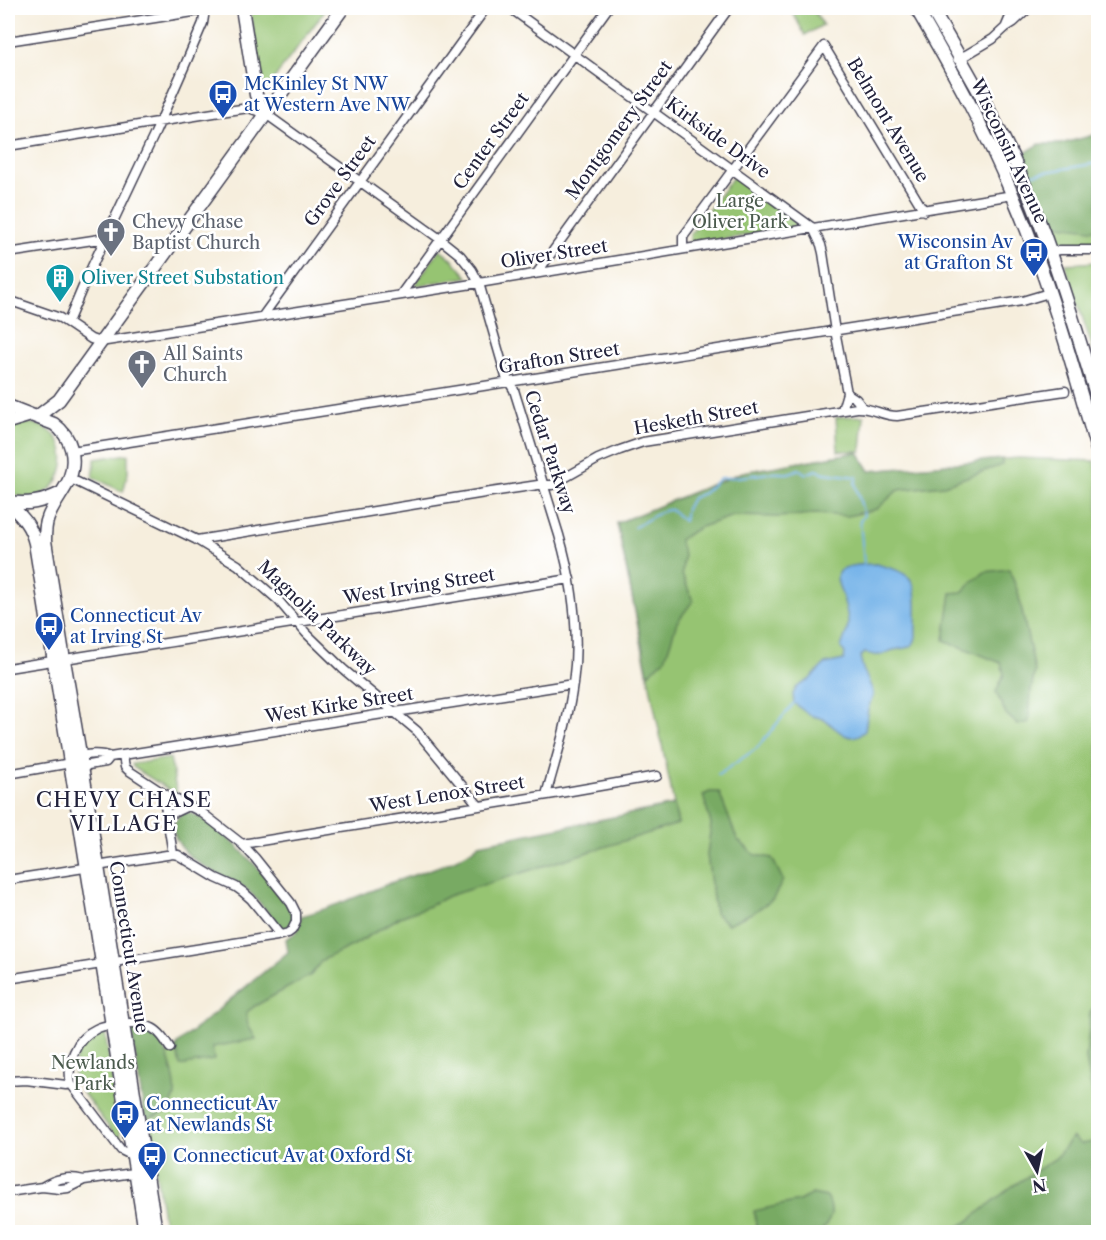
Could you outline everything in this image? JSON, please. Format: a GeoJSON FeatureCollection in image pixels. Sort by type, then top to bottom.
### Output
{"type":"FeatureCollection","features":[{"type":"Feature","properties":{"kind":"main road"},"geometry":{"type":"LineString","coordinates":[[242,8],[256,95],[267,114]]}},
{"type":"Feature","properties":{"kind":"main road"},"geometry":{"type":"LineString","coordinates":[[8,422],[35,416],[58,400],[343,8]]}},
{"type":"Feature","properties":{"kind":"main road","name":"Wisconsin Avenue"},"geometry":{"type":"LineString","coordinates":[[916,8],[987,136],[1013,195],[1049,293],[1098,453]]}},
{"type":"Feature","properties":{"kind":"main road","name":"Wisconsin Avenue"},"geometry":{"type":"LineString","coordinates":[[931,8],[1009,150],[1049,252],[1098,399]]}},
{"type":"Feature","properties":{"kind":"main road"},"geometry":{"type":"LineString","coordinates":[[58,400],[60,428]]}},
{"type":"Feature","properties":{"kind":"main road"},"geometry":{"type":"LineString","coordinates":[[8,406],[51,422],[67,436],[72,451],[69,478]]}},
{"type":"Feature","properties":{"kind":"main road","name":"Connecticut Avenue"},"geometry":{"type":"LineString","coordinates":[[59,660],[45,532],[48,517],[69,478]]}},
{"type":"Feature","properties":{"kind":"main road"},"geometry":{"type":"LineString","coordinates":[[8,503],[32,503],[61,492]]}},
{"type":"Feature","properties":{"kind":"main road","name":"Connecticut Avenue"},"geometry":{"type":"LineString","coordinates":[[8,503],[25,520],[33,534],[59,660],[78,762],[141,1171],[156,1233]]}},
{"type":"Feature","properties":{"kind":"main road","name":"Connecticut Avenue"},"geometry":{"type":"LineString","coordinates":[[117,1024],[133,1156],[141,1171],[146,1233]]}},
{"type":"Feature","properties":{"kind":"street"},"geometry":{"type":"LineString","coordinates":[[8,41],[219,8]]}},
{"type":"Feature","properties":{"kind":"street","name":"Grove Street"},"geometry":{"type":"LineString","coordinates":[[262,317],[486,8]]}},
{"type":"Feature","properties":{"kind":"street","name":"Kirkside Drive"},"geometry":{"type":"LineString","coordinates":[[510,8],[813,228]]}},
{"type":"Feature","properties":{"kind":"street","name":"Center Street"},"geometry":{"type":"LineString","coordinates":[[401,294],[608,8]]}},
{"type":"Feature","properties":{"kind":"street","name":"Montgomery Street"},"geometry":{"type":"LineString","coordinates":[[537,273],[729,8]]}},
{"type":"Feature","properties":{"kind":"street"},"geometry":{"type":"LineString","coordinates":[[1006,27],[1009,19],[1020,8]]}},
{"type":"Feature","properties":{"kind":"street"},"geometry":{"type":"LineString","coordinates":[[945,60],[960,58],[983,46],[1029,8]]}},
{"type":"Feature","properties":{"kind":"street"},"geometry":{"type":"LineString","coordinates":[[68,322],[160,122],[203,22],[205,10]]}},
{"type":"Feature","properties":{"kind":"street","name":"Belmont Avenue"},"geometry":{"type":"LineString","coordinates":[[732,169],[824,46],[924,211]]}},
{"type":"Feature","properties":{"kind":"street"},"geometry":{"type":"LineString","coordinates":[[8,147],[249,108],[267,114]]}},
{"type":"Feature","properties":{"kind":"street","name":"Cedar Parkway"},"geometry":{"type":"LineString","coordinates":[[267,114],[440,239],[464,259],[479,282],[506,377],[514,390],[561,542],[570,579],[576,639],[573,684],[564,732],[546,795]]}},
{"type":"Feature","properties":{"kind":"street"},"geometry":{"type":"LineString","coordinates":[[682,249],[683,237],[732,169]]}},
{"type":"Feature","properties":{"kind":"street","name":"Oliver Street"},"geometry":{"type":"LineString","coordinates":[[100,342],[1013,195]]}},
{"type":"Feature","properties":{"kind":"street"},"geometry":{"type":"LineString","coordinates":[[813,228],[823,253],[847,393],[842,410]]}},
{"type":"Feature","properties":{"kind":"street"},"geometry":{"type":"LineString","coordinates":[[8,253],[106,238]]}},
{"type":"Feature","properties":{"kind":"street"},"geometry":{"type":"LineString","coordinates":[[1036,256],[1060,250],[1098,250]]}},
{"type":"Feature","properties":{"kind":"street","name":"Grafton Street"},"geometry":{"type":"LineString","coordinates":[[72,451],[1022,301],[1049,293]]}},
{"type":"Feature","properties":{"kind":"street"},"geometry":{"type":"LineString","coordinates":[[8,300],[56,316],[91,339],[100,342]]}},
{"type":"Feature","properties":{"kind":"street","name":"Hesketh Street"},"geometry":{"type":"LineString","coordinates":[[197,540],[491,492],[552,485],[598,459],[643,442],[862,407],[894,417],[1065,391]]}},
{"type":"Feature","properties":{"kind":"street"},"geometry":{"type":"LineString","coordinates":[[847,393],[862,407]]}},
{"type":"Feature","properties":{"kind":"street"},"geometry":{"type":"LineString","coordinates":[[1083,400],[1098,399]]}},
{"type":"Feature","properties":{"kind":"street","name":"Magnolia Parkway"},"geometry":{"type":"LineString","coordinates":[[69,478],[197,540],[230,560],[266,588],[343,669],[428,742],[479,806]]}},
{"type":"Feature","properties":{"kind":"street","name":"West Irving Street"},"geometry":{"type":"LineString","coordinates":[[8,669],[570,579]]}},
{"type":"Feature","properties":{"kind":"street","name":"West Kirke Street"},"geometry":{"type":"LineString","coordinates":[[8,774],[78,762],[106,762],[110,757],[573,684]]}},
{"type":"Feature","properties":{"kind":"street"},"geometry":{"type":"LineString","coordinates":[[8,979],[280,935],[292,930],[296,922],[296,913],[291,903],[242,844],[201,812],[163,793],[126,768],[123,756]]}},
{"type":"Feature","properties":{"kind":"street","name":"West Lenox Street"},"geometry":{"type":"LineString","coordinates":[[242,844],[657,776]]}},
{"type":"Feature","properties":{"kind":"street"},"geometry":{"type":"LineString","coordinates":[[163,793],[173,854]]}},
{"type":"Feature","properties":{"kind":"street"},"geometry":{"type":"LineString","coordinates":[[167,816],[188,806]]}},
{"type":"Feature","properties":{"kind":"street"},"geometry":{"type":"LineString","coordinates":[[8,880],[173,854],[243,892],[280,935]]}},
{"type":"Feature","properties":{"kind":"street"},"geometry":{"type":"LineString","coordinates":[[133,1156],[121,1150],[71,1084],[72,1057],[84,1037],[95,1029],[117,1024],[140,1024],[153,1028],[163,1036],[170,1048]]}},
{"type":"Feature","properties":{"kind":"street"},"geometry":{"type":"LineString","coordinates":[[8,1081],[26,1080],[71,1084]]}},
{"type":"Feature","properties":{"kind":"street"},"geometry":{"type":"LineString","coordinates":[[8,1192],[42,1187],[68,1188],[84,1180],[141,1171]]}},
{"type":"Feature","properties":{"kind":"green space"},"geometry":{"type":"Polygon","coordinates":[[[250,8],[327,8],[267,88],[262,86],[250,8]]]}},
{"type":"Feature","properties":{"kind":"green space"},"geometry":{"type":"Polygon","coordinates":[[[790,8],[812,8],[823,25],[805,35],[790,8]]]}},
{"type":"Feature","properties":{"kind":"green space"},"geometry":{"type":"Polygon","coordinates":[[[1098,134],[1098,230],[1052,224],[1022,155],[1039,144],[1060,144],[1098,134]]]}},
{"type":"Feature","properties":{"kind":"green space"},"geometry":{"type":"Polygon","coordinates":[[[1098,175],[1098,246],[1060,247],[1042,205],[1098,175]]]}},
{"type":"Feature","properties":{"kind":"green space","name":"Large Oliver Park"},"geometry":{"type":"Polygon","coordinates":[[[734,176],[792,217],[796,224],[795,228],[692,244],[690,235],[734,176]]]}},
{"type":"Feature","properties":{"kind":"green space"},"geometry":{"type":"Polygon","coordinates":[[[440,249],[468,277],[414,286],[440,249]]]}},
{"type":"Feature","properties":{"kind":"green space"},"geometry":{"type":"Polygon","coordinates":[[[1098,262],[1098,365],[1065,264],[1098,262]]]}},
{"type":"Feature","properties":{"kind":"green space"},"geometry":{"type":"Polygon","coordinates":[[[864,416],[861,451],[838,451],[836,417],[864,416]]]}},
{"type":"Feature","properties":{"kind":"green space"},"geometry":{"type":"Polygon","coordinates":[[[30,423],[48,430],[59,442],[63,457],[61,472],[54,485],[42,494],[27,497],[8,492],[8,429],[30,423]]]}},
{"type":"Feature","properties":{"kind":"green space"},"geometry":{"type":"Polygon","coordinates":[[[858,452],[870,471],[1018,458],[1095,461],[1098,475],[1098,1232],[165,1232],[142,1078],[185,1038],[253,981],[324,926],[678,824],[617,523],[743,472],[858,452]]]}},
{"type":"Feature","properties":{"kind":"green space"},"geometry":{"type":"Polygon","coordinates":[[[858,452],[870,471],[1002,459],[1002,465],[944,485],[898,490],[877,509],[848,516],[816,514],[778,517],[733,516],[698,528],[679,540],[684,556],[682,574],[693,601],[677,622],[665,659],[648,674],[617,523],[743,472],[858,452]]]}},
{"type":"Feature","properties":{"kind":"green space"},"geometry":{"type":"Polygon","coordinates":[[[128,454],[128,473],[123,492],[93,477],[95,459],[128,454]]]}},
{"type":"Feature","properties":{"kind":"green space"},"geometry":{"type":"Polygon","coordinates":[[[1009,569],[1018,592],[1035,671],[1029,722],[1018,725],[1006,714],[996,692],[1004,674],[1001,663],[944,640],[951,593],[962,592],[985,572],[1009,569]]]}},
{"type":"Feature","properties":{"kind":"green space"},"geometry":{"type":"Polygon","coordinates":[[[170,758],[177,795],[133,767],[132,764],[170,758]]]}},
{"type":"Feature","properties":{"kind":"green space"},"geometry":{"type":"Polygon","coordinates":[[[719,792],[737,839],[755,855],[772,858],[783,880],[773,899],[754,912],[728,924],[715,913],[707,855],[711,824],[703,795],[719,792]]]}},
{"type":"Feature","properties":{"kind":"green space"},"geometry":{"type":"Polygon","coordinates":[[[674,805],[678,824],[448,896],[400,917],[354,945],[322,960],[311,975],[246,1013],[248,1025],[256,1039],[212,1047],[214,1060],[180,1066],[176,1045],[288,952],[286,939],[298,930],[301,916],[439,866],[461,856],[479,844],[674,805]]]}},
{"type":"Feature","properties":{"kind":"green space"},"geometry":{"type":"Polygon","coordinates":[[[183,813],[191,813],[206,821],[236,845],[272,883],[290,905],[294,917],[290,926],[283,930],[245,888],[203,866],[185,852],[174,833],[175,822],[183,813]]]}},
{"type":"Feature","properties":{"kind":"green space"},"geometry":{"type":"Polygon","coordinates":[[[1098,1001],[1098,1127],[1086,1059],[1090,1013],[1098,1001]]]}},
{"type":"Feature","properties":{"kind":"green space"},"geometry":{"type":"Polygon","coordinates":[[[131,1029],[148,1032],[161,1042],[168,1058],[175,1086],[174,1099],[167,1110],[145,1119],[131,1029]]]}},
{"type":"Feature","properties":{"kind":"green space","name":"Newlands Park"},"geometry":{"type":"Polygon","coordinates":[[[105,1032],[122,1145],[83,1093],[74,1077],[74,1065],[82,1046],[105,1032]]]}},
{"type":"Feature","properties":{"kind":"green space"},"geometry":{"type":"Polygon","coordinates":[[[1098,1127],[1098,1232],[948,1232],[967,1222],[1011,1187],[1056,1158],[1072,1137],[1081,1144],[1093,1142],[1098,1127]]]}},
{"type":"Feature","properties":{"kind":"green space"},"geometry":{"type":"Polygon","coordinates":[[[812,1194],[827,1197],[831,1207],[829,1219],[821,1232],[756,1232],[754,1211],[799,1201],[812,1194]]]}},
{"type":"Feature","properties":{"kind":"water"},"geometry":{"type":"Polygon","coordinates":[[[876,564],[899,571],[911,580],[916,599],[916,636],[913,644],[908,648],[893,650],[881,655],[864,653],[860,657],[873,695],[868,709],[865,731],[853,737],[843,734],[823,719],[804,711],[794,703],[793,694],[797,687],[809,680],[825,664],[844,660],[845,653],[841,648],[848,621],[837,578],[839,572],[857,565],[876,564]]]}},
{"type":"Feature","properties":{"kind":"waterway"},"geometry":{"type":"LineString","coordinates":[[1033,174],[1098,163]]}},
{"type":"Feature","properties":{"kind":"waterway"},"geometry":{"type":"LineString","coordinates":[[635,527],[664,510],[671,510],[684,521],[686,509],[692,498],[704,493],[720,478],[787,473],[799,469],[806,474],[816,470],[857,477],[855,483],[864,515],[860,521],[864,564]]}},
{"type":"Feature","properties":{"kind":"waterway"},"geometry":{"type":"LineString","coordinates":[[718,775],[757,748],[794,703]]}},
{"type":"Feature","properties":{"kind":"place","name":"McKinley St NW at Western Ave NW"},"geometry":{"type":"Point","coordinates":[223,120]}},
{"type":"Feature","properties":{"kind":"place","name":"Chevy Chase Baptist Church"},"geometry":{"type":"Point","coordinates":[111,258]}},
{"type":"Feature","properties":{"kind":"place","name":"Wisconsin Av at Grafton St"},"geometry":{"type":"Point","coordinates":[1034,278]}},
{"type":"Feature","properties":{"kind":"place","name":"Oliver Street Substation"},"geometry":{"type":"Point","coordinates":[60,304]}},
{"type":"Feature","properties":{"kind":"place","name":"All Saints Church"},"geometry":{"type":"Point","coordinates":[142,390]}},
{"type":"Feature","properties":{"kind":"place","name":"Connecticut Av at Irving St"},"geometry":{"type":"Point","coordinates":[49,652]}},
{"type":"Feature","properties":{"kind":"place","name":"Connecticut Av at Newlands St"},"geometry":{"type":"Point","coordinates":[125,1140]}},
{"type":"Feature","properties":{"kind":"place","name":"Connecticut Av at Oxford St"},"geometry":{"type":"Point","coordinates":[152,1182]}},
{"type":"Feature","properties":{"kind":"district","name":"CHEVY CHASE VILLAGE"},"geometry":{"type":"Point","coordinates":[124,812]}}]}
